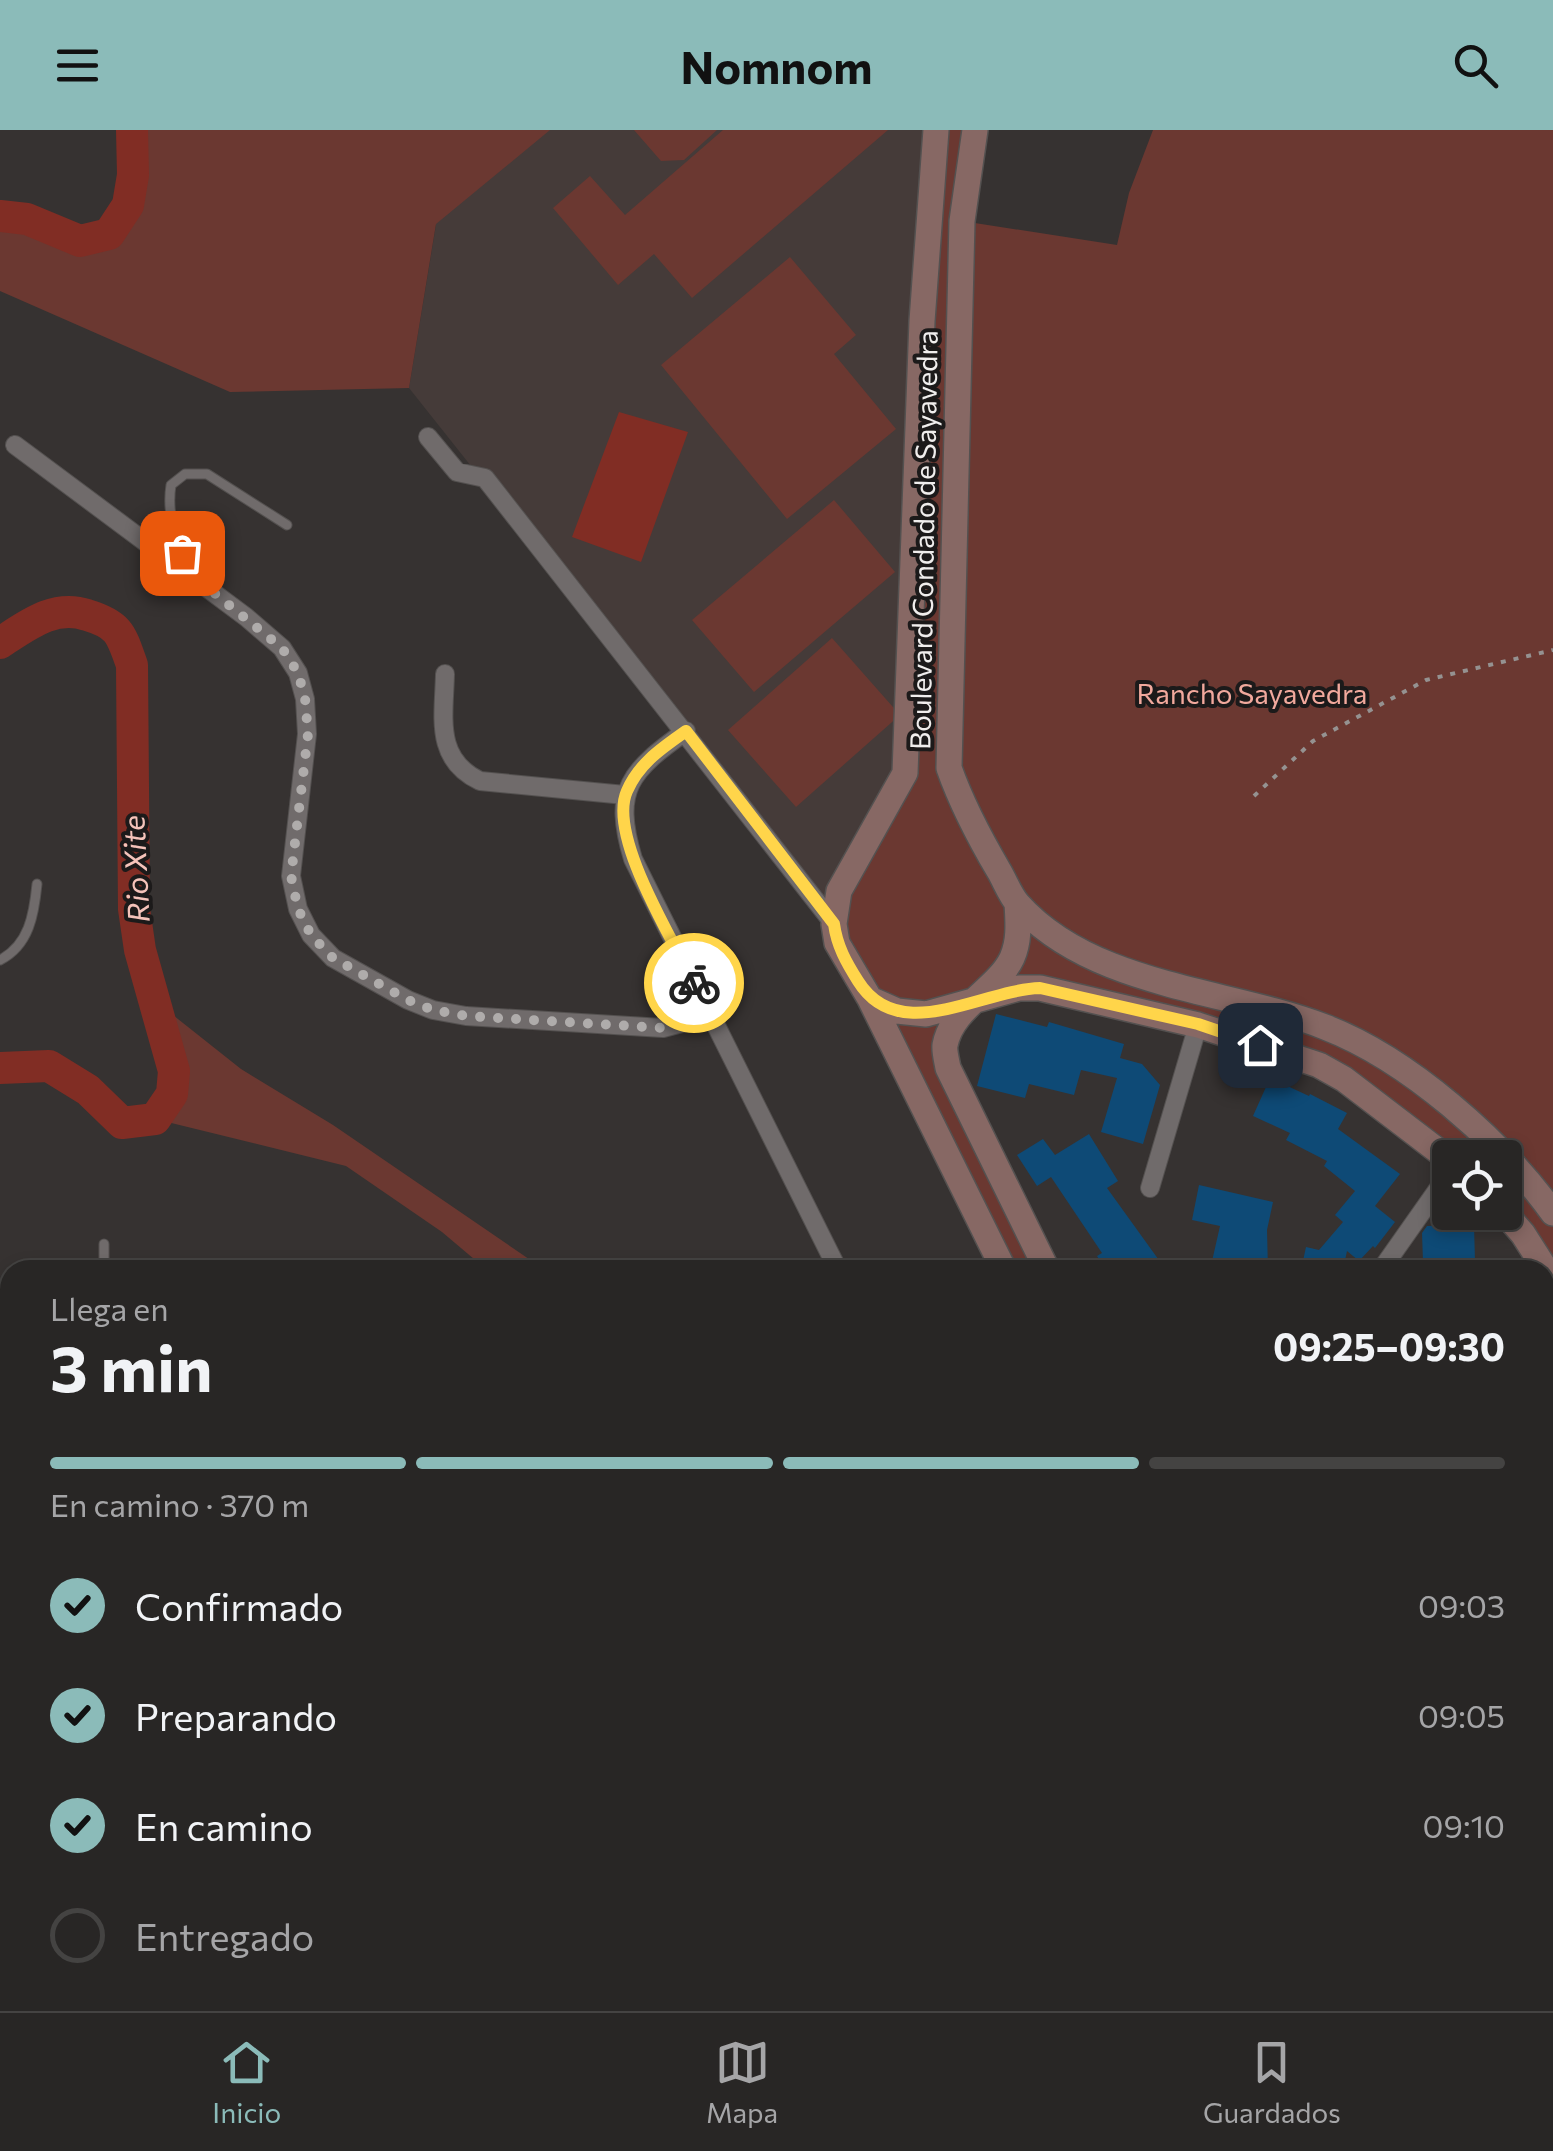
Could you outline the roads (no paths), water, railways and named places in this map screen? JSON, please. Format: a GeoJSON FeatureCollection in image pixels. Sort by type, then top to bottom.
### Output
{"type":"FeatureCollection","features":[{"type":"Feature","properties":{"kind":"street","name":"Boulevard Condado de Sayavedra"},"geometry":{"type":"LineString","coordinates":[[834,924],[839,891],[905,773],[922,321],[936,130]]}},
{"type":"Feature","properties":{"kind":"street","name":"Boulevard Condado de Sayavedra"},"geometry":{"type":"LineString","coordinates":[[975,130],[962,221],[949,768],[967,816],[1017,903],[1063,940],[1137,975],[1328,1028],[1382,1056],[1459,1114],[1511,1162],[1553,1213]]}},
{"type":"Feature","properties":{"kind":"street"},"geometry":{"type":"LineString","coordinates":[[428,437],[457,472],[485,478],[834,924],[837,943],[870,999],[999,1260]]}},
{"type":"Feature","properties":{"kind":"street"},"geometry":{"type":"LineString","coordinates":[[16,444],[192,575],[282,648],[298,673],[308,734],[291,876],[298,909],[311,935],[333,958],[408,1000],[466,1016],[663,1028],[708,1010]]}},
{"type":"Feature","properties":{"kind":"street"},"geometry":{"type":"LineString","coordinates":[[444,674],[444,740],[463,773],[480,781],[624,795]]}},
{"type":"Feature","properties":{"kind":"street"},"geometry":{"type":"LineString","coordinates":[[686,731],[636,773],[624,795],[623,827],[633,859],[833,1260]]}},
{"type":"Feature","properties":{"kind":"street"},"geometry":{"type":"LineString","coordinates":[[905,773],[918,764],[934,762],[949,768]]}},
{"type":"Feature","properties":{"kind":"street"},"geometry":{"type":"LineString","coordinates":[[1017,903],[1018,938],[1012,959],[956,1022],[946,1045],[948,1068],[1042,1260]]}},
{"type":"Feature","properties":{"kind":"street"},"geometry":{"type":"LineString","coordinates":[[870,999],[898,1012],[926,1014],[1018,988],[1040,988],[1198,1024],[1319,1065],[1344,1079],[1432,1146]]}},
{"type":"Feature","properties":{"kind":"street"},"geometry":{"type":"LineString","coordinates":[[1150,1188],[1198,1024]]}},
{"type":"Feature","properties":{"kind":"street"},"geometry":{"type":"LineString","coordinates":[[1387,1260],[1432,1197]]}},
{"type":"Feature","properties":{"kind":"street"},"geometry":{"type":"LineString","coordinates":[[1520,1230],[1540,1260]]}},
{"type":"Feature","properties":{"kind":"lane"},"geometry":{"type":"LineString","coordinates":[[192,575],[173,530],[168,505],[171,485],[185,474],[207,474],[287,525]]}},
{"type":"Feature","properties":{"kind":"lane"},"geometry":{"type":"LineString","coordinates":[[0,960],[14,954],[28,932],[37,884]]}},
{"type":"Feature","properties":{"kind":"lane"},"geometry":{"type":"LineString","coordinates":[[104,1244],[104,1260]]}},
{"type":"Feature","properties":{"kind":"waterway","name":"Rio Xite"},"geometry":{"type":"LineString","coordinates":[[0,216],[27,219],[80,241],[109,234],[128,205],[133,175],[132,130]]}},
{"type":"Feature","properties":{"kind":"waterway","name":"Rio Xite"},"geometry":{"type":"LineString","coordinates":[[0,643],[42,618],[75,612],[113,627],[125,646],[132,665],[134,909],[140,950],[174,1071],[172,1094],[155,1119],[122,1123],[88,1090],[49,1066],[0,1068]]}},
{"type":"Feature","properties":{"kind":"park label","name":"Rancho Sayavedra"},"geometry":{"type":"Point","coordinates":[1252,694]}}]}
